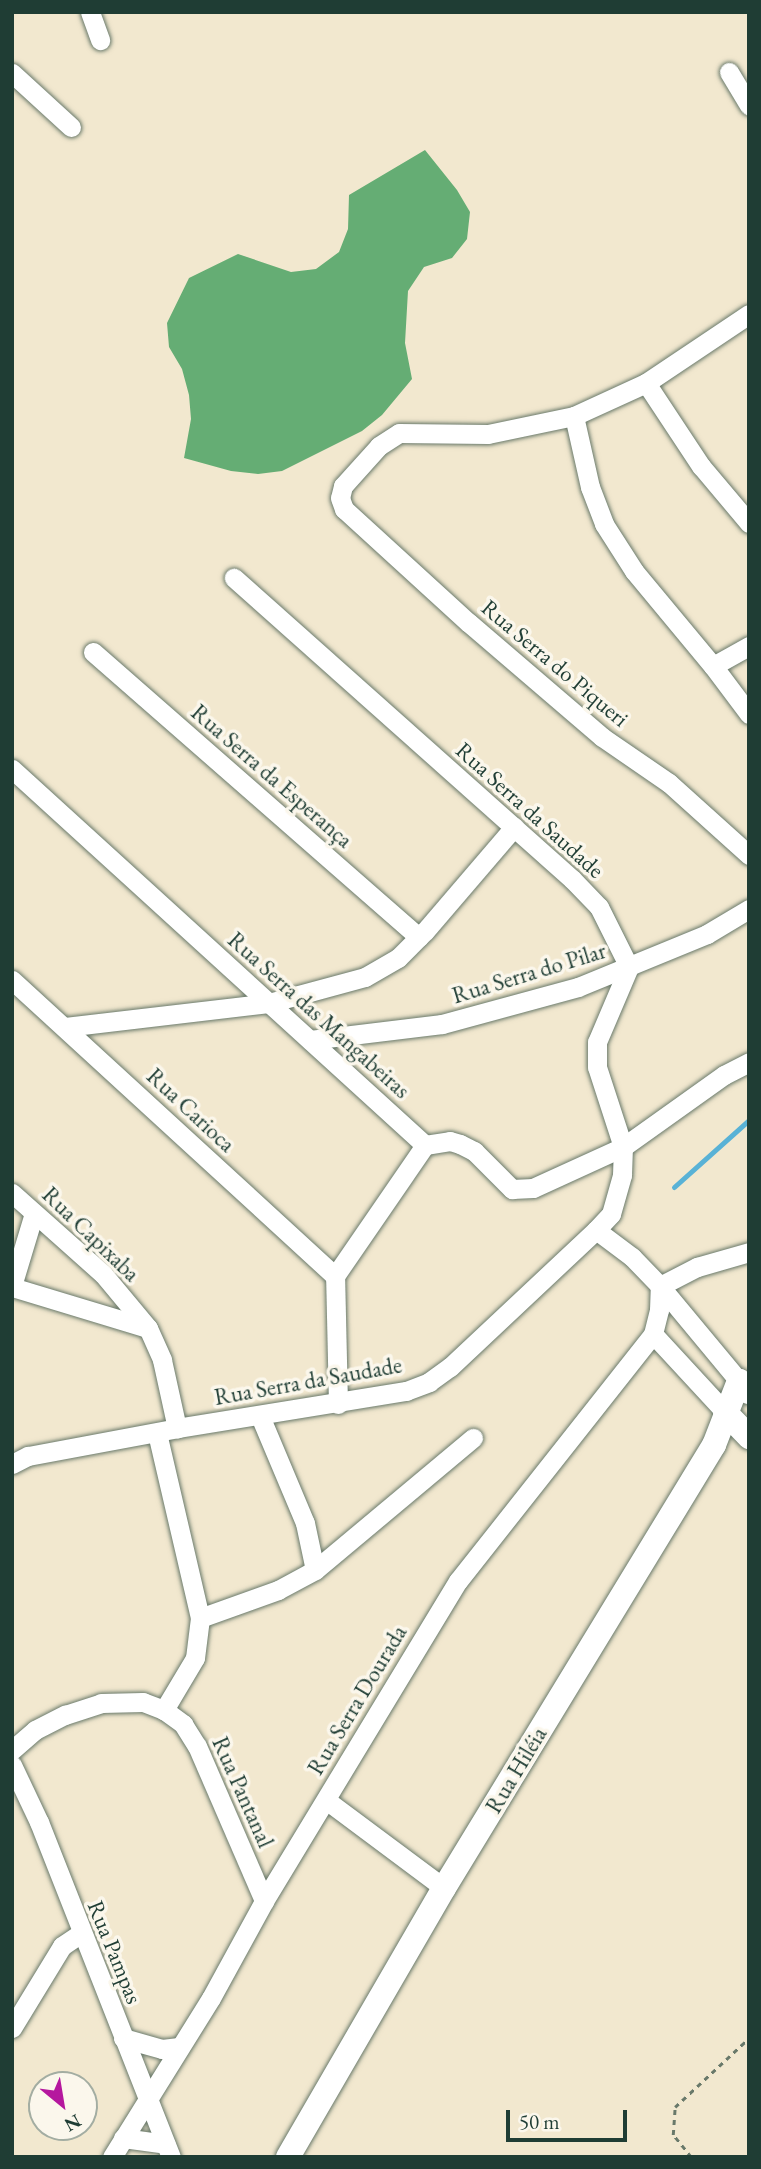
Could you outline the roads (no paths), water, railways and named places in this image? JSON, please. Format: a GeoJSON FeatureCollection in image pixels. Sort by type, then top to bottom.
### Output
{"type":"FeatureCollection","features":[{"type":"Feature","properties":{"kind":"main road","name":"Rua Hiléia"},"geometry":{"type":"LineString","coordinates":[[289,2157],[444,1888],[714,1445],[725,1412],[744,1387]]}},
{"type":"Feature","properties":{"kind":"main road"},"geometry":{"type":"LineString","coordinates":[[725,1412],[749,1437]]}},
{"type":"Feature","properties":{"kind":"street"},"geometry":{"type":"LineString","coordinates":[[90,12],[100,40]]}},
{"type":"Feature","properties":{"kind":"street"},"geometry":{"type":"LineString","coordinates":[[729,72],[749,105]]}},
{"type":"Feature","properties":{"kind":"street"},"geometry":{"type":"LineString","coordinates":[[12,73],[71,127]]}},
{"type":"Feature","properties":{"kind":"street"},"geometry":{"type":"LineString","coordinates":[[749,314],[646,383],[574,416],[590,487],[604,524],[634,571],[749,714]]}},
{"type":"Feature","properties":{"kind":"street"},"geometry":{"type":"LineString","coordinates":[[646,383],[701,466],[749,523]]}},
{"type":"Feature","properties":{"kind":"street","name":"Rua Serra do Piqueri"},"geometry":{"type":"LineString","coordinates":[[574,416],[488,433],[399,433],[379,446],[343,486],[340,498],[344,509],[469,623],[602,737],[669,783],[749,855]]}},
{"type":"Feature","properties":{"kind":"street","name":"Rua Serra da Saudade"},"geometry":{"type":"LineString","coordinates":[[234,578],[599,906],[629,967]]}},
{"type":"Feature","properties":{"kind":"street"},"geometry":{"type":"LineString","coordinates":[[713,666],[749,646]]}},
{"type":"Feature","properties":{"kind":"street","name":"Rua Serra da Esperança"},"geometry":{"type":"LineString","coordinates":[[93,652],[419,937]]}},
{"type":"Feature","properties":{"kind":"street","name":"Rua Serra das Mangabeiras"},"geometry":{"type":"LineString","coordinates":[[12,769],[425,1145]]}},
{"type":"Feature","properties":{"kind":"street"},"geometry":{"type":"LineString","coordinates":[[65,1027],[269,1003],[365,977],[398,958],[419,937],[514,827]]}},
{"type":"Feature","properties":{"kind":"street","name":"Rua Serra do Pilar"},"geometry":{"type":"LineString","coordinates":[[310,1040],[442,1024],[578,987],[707,934],[749,909]]}},
{"type":"Feature","properties":{"kind":"street"},"geometry":{"type":"LineString","coordinates":[[629,967],[622,989],[597,1042],[597,1067],[623,1147],[622,1175],[611,1214],[596,1230],[632,1257],[660,1286],[744,1387]]}},
{"type":"Feature","properties":{"kind":"street","name":"Rua Carioca"},"geometry":{"type":"LineString","coordinates":[[12,980],[335,1276]]}},
{"type":"Feature","properties":{"kind":"street"},"geometry":{"type":"LineString","coordinates":[[338,1404],[335,1276],[425,1145],[450,1140],[460,1144],[474,1151],[512,1189],[522,1191],[623,1147],[724,1075],[749,1062]]}},
{"type":"Feature","properties":{"kind":"street","name":"Rua Capixaba"},"geometry":{"type":"LineString","coordinates":[[12,1193],[103,1274],[148,1328],[162,1360],[177,1428]]}},
{"type":"Feature","properties":{"kind":"street"},"geometry":{"type":"LineString","coordinates":[[34,1213],[12,1286],[148,1328]]}},
{"type":"Feature","properties":{"kind":"street","name":"Rua Serra da Saudade"},"geometry":{"type":"LineString","coordinates":[[17,1457],[177,1428],[338,1404],[406,1391],[429,1382],[450,1367],[596,1230]]}},
{"type":"Feature","properties":{"kind":"street"},"geometry":{"type":"LineString","coordinates":[[660,1286],[697,1267],[749,1252]]}},
{"type":"Feature","properties":{"kind":"street","name":"Rua Serra Dourada"},"geometry":{"type":"LineString","coordinates":[[112,2157],[147,2096],[211,1998],[264,1901],[458,1581],[653,1334],[659,1310],[660,1286]]}},
{"type":"Feature","properties":{"kind":"street"},"geometry":{"type":"LineString","coordinates":[[653,1334],[725,1412]]}},
{"type":"Feature","properties":{"kind":"street"},"geometry":{"type":"LineString","coordinates":[[260,1416],[305,1523],[315,1570]]}},
{"type":"Feature","properties":{"kind":"street"},"geometry":{"type":"LineString","coordinates":[[12,1749],[35,1730],[65,1715],[101,1703],[143,1702],[164,1710],[195,1658],[200,1618],[158,1433]]}},
{"type":"Feature","properties":{"kind":"street"},"geometry":{"type":"LineString","coordinates":[[200,1618],[278,1590],[315,1570],[473,1438]]}},
{"type":"Feature","properties":{"kind":"street","name":"Rua Pantanal"},"geometry":{"type":"LineString","coordinates":[[164,1710],[183,1724],[197,1746],[264,1901]]}},
{"type":"Feature","properties":{"kind":"street","name":"Rua Pampas"},"geometry":{"type":"LineString","coordinates":[[12,1765],[39,1822],[168,2150]]}},
{"type":"Feature","properties":{"kind":"street"},"geometry":{"type":"LineString","coordinates":[[326,1800],[444,1888]]}},
{"type":"Feature","properties":{"kind":"street"},"geometry":{"type":"LineString","coordinates":[[12,2028],[62,1946],[81,1933]]}},
{"type":"Feature","properties":{"kind":"street"},"geometry":{"type":"LineString","coordinates":[[123,2038],[148,2047],[179,2047]]}},
{"type":"Feature","properties":{"kind":"street"},"geometry":{"type":"LineString","coordinates":[[123,2138],[168,2150]]}},
{"type":"Feature","properties":{"kind":"waterway"},"geometry":{"type":"LineString","coordinates":[[674,1187],[749,1120]]}}]}
